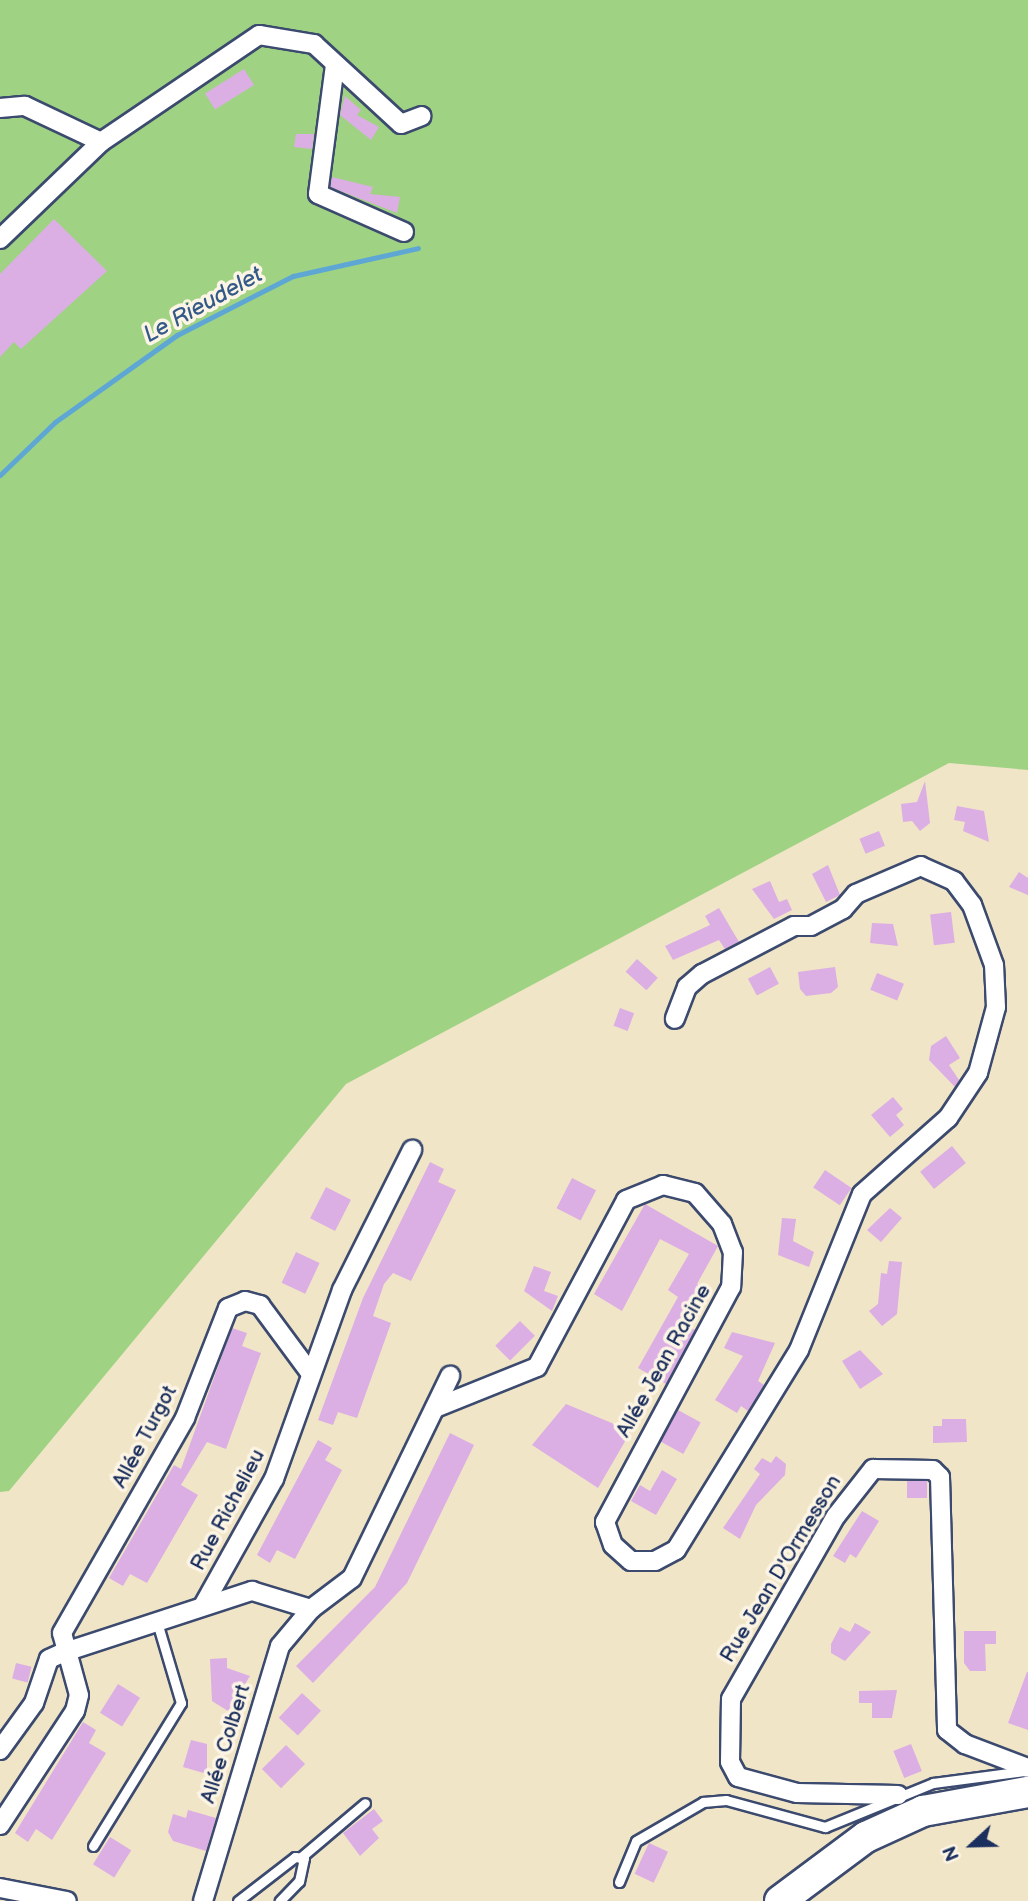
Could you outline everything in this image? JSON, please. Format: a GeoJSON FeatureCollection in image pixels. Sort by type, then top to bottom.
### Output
{"type":"FeatureCollection","features":[{"type":"Feature","properties":{"kind":"highway"},"geometry":{"type":"LineString","coordinates":[[780,1901],[866,1837],[923,1811],[1028,1792]]}},
{"type":"Feature","properties":{"kind":"street"},"geometry":{"type":"LineString","coordinates":[[0,239],[101,142],[259,35],[314,44],[401,124],[422,116]]}},
{"type":"Feature","properties":{"kind":"street"},"geometry":{"type":"LineString","coordinates":[[335,65],[318,194],[404,232]]}},
{"type":"Feature","properties":{"kind":"street"},"geometry":{"type":"LineString","coordinates":[[0,108],[25,106],[101,142]]}},
{"type":"Feature","properties":{"kind":"street","name":"Allée Jean Racine"},"geometry":{"type":"LineString","coordinates":[[435,1408],[537,1367],[626,1200],[663,1185],[695,1193],[730,1243],[732,1287],[605,1522],[622,1555],[655,1562],[676,1550],[799,1350],[862,1194],[948,1118],[978,1073],[996,1007],[994,965],[981,924],[954,881],[938,870],[909,868],[856,894],[822,920],[794,926],[702,974],[687,986],[675,1018]]}},
{"type":"Feature","properties":{"kind":"street","name":"Rue Richelieu"},"geometry":{"type":"LineString","coordinates":[[0,1750],[34,1703],[49,1659],[204,1604],[274,1479],[342,1290],[412,1150]]}},
{"type":"Feature","properties":{"kind":"street","name":"Allée Turgot"},"geometry":{"type":"LineString","coordinates":[[65,1652],[62,1633],[185,1418],[228,1308],[245,1301],[260,1306],[311,1374]]}},
{"type":"Feature","properties":{"kind":"street","name":"Allée Colbert"},"geometry":{"type":"LineString","coordinates":[[203,1901],[280,1646],[311,1609],[352,1578],[450,1376]]}},
{"type":"Feature","properties":{"kind":"street","name":"Rue Jean D'Ormesson"},"geometry":{"type":"LineString","coordinates":[[898,1795],[797,1793],[738,1777],[730,1762],[732,1699],[836,1516],[873,1469],[933,1470],[940,1477],[947,1730],[964,1744],[1028,1770]]}},
{"type":"Feature","properties":{"kind":"street"},"geometry":{"type":"LineString","coordinates":[[204,1604],[252,1591],[311,1609]]}},
{"type":"Feature","properties":{"kind":"street"},"geometry":{"type":"LineString","coordinates":[[0,1825],[78,1703],[65,1652]]}},
{"type":"Feature","properties":{"kind":"street"},"geometry":{"type":"LineString","coordinates":[[0,1888],[67,1901]]}},
{"type":"Feature","properties":{"kind":"lane"},"geometry":{"type":"LineString","coordinates":[[93,1846],[181,1703],[157,1620]]}},
{"type":"Feature","properties":{"kind":"lane"},"geometry":{"type":"LineString","coordinates":[[619,1882],[636,1841],[703,1802],[726,1800],[825,1827],[898,1795],[945,1781],[1028,1770]]}},
{"type":"Feature","properties":{"kind":"lane"},"geometry":{"type":"LineString","coordinates":[[239,1901],[300,1858],[365,1804]]}},
{"type":"Feature","properties":{"kind":"lane"},"geometry":{"type":"LineString","coordinates":[[280,1901],[299,1881],[306,1866],[300,1858]]}},
{"type":"Feature","properties":{"kind":"green space"},"geometry":{"type":"Polygon","coordinates":[[[0,0],[1028,0],[1028,770],[949,763],[346,1084],[9,1491],[0,1492],[0,0]]]}},
{"type":"Feature","properties":{"kind":"building"},"geometry":{"type":"Polygon","coordinates":[[[244,69],[254,85],[215,109],[205,93],[244,69]]]}},
{"type":"Feature","properties":{"kind":"building"},"geometry":{"type":"Polygon","coordinates":[[[345,96],[361,110],[357,115],[379,127],[371,140],[340,115],[345,96]]]}},
{"type":"Feature","properties":{"kind":"building"},"geometry":{"type":"Polygon","coordinates":[[[296,134],[314,134],[312,149],[294,147],[296,134]]]}},
{"type":"Feature","properties":{"kind":"building"},"geometry":{"type":"Polygon","coordinates":[[[332,177],[373,187],[370,194],[400,197],[397,213],[330,187],[332,177]]]}},
{"type":"Feature","properties":{"kind":"building"},"geometry":{"type":"Polygon","coordinates":[[[54,219],[107,271],[21,349],[14,342],[0,357],[0,274],[54,219]]]}},
{"type":"Feature","properties":{"kind":"building"},"geometry":{"type":"Polygon","coordinates":[[[925,781],[930,823],[920,831],[912,821],[903,822],[901,804],[917,802],[925,781]]]}},
{"type":"Feature","properties":{"kind":"building"},"geometry":{"type":"Polygon","coordinates":[[[957,806],[984,811],[989,842],[963,831],[965,822],[954,820],[957,806]]]}},
{"type":"Feature","properties":{"kind":"building"},"geometry":{"type":"Polygon","coordinates":[[[879,831],[885,846],[866,854],[860,839],[879,831]]]}},
{"type":"Feature","properties":{"kind":"building"},"geometry":{"type":"Polygon","coordinates":[[[828,865],[840,895],[826,902],[812,874],[828,865]]]}},
{"type":"Feature","properties":{"kind":"building"},"geometry":{"type":"Polygon","coordinates":[[[1019,872],[1028,878],[1028,895],[1009,887],[1019,872]]]}},
{"type":"Feature","properties":{"kind":"building"},"geometry":{"type":"Polygon","coordinates":[[[770,881],[779,902],[787,899],[792,910],[774,919],[752,889],[770,881]]]}},
{"type":"Feature","properties":{"kind":"building"},"geometry":{"type":"Polygon","coordinates":[[[719,908],[739,942],[725,949],[719,940],[673,960],[665,946],[710,925],[705,916],[719,908]]]}},
{"type":"Feature","properties":{"kind":"building"},"geometry":{"type":"Polygon","coordinates":[[[951,912],[955,943],[934,945],[930,915],[951,912]]]}},
{"type":"Feature","properties":{"kind":"building"},"geometry":{"type":"Polygon","coordinates":[[[872,923],[893,924],[898,946],[870,943],[872,923]]]}},
{"type":"Feature","properties":{"kind":"building"},"geometry":{"type":"Polygon","coordinates":[[[637,959],[658,978],[646,990],[626,972],[637,959]]]}},
{"type":"Feature","properties":{"kind":"building"},"geometry":{"type":"Polygon","coordinates":[[[770,967],[779,984],[757,996],[748,979],[770,967]]]}},
{"type":"Feature","properties":{"kind":"building"},"geometry":{"type":"Polygon","coordinates":[[[835,967],[838,987],[831,993],[806,996],[800,989],[798,972],[835,967]]]}},
{"type":"Feature","properties":{"kind":"building"},"geometry":{"type":"Polygon","coordinates":[[[877,973],[904,984],[897,1001],[870,990],[877,973]]]}},
{"type":"Feature","properties":{"kind":"building"},"geometry":{"type":"Polygon","coordinates":[[[620,1008],[634,1013],[628,1031],[614,1026],[620,1008]]]}},
{"type":"Feature","properties":{"kind":"building"},"geometry":{"type":"Polygon","coordinates":[[[946,1036],[960,1058],[949,1065],[959,1080],[955,1087],[929,1060],[931,1046],[946,1036]]]}},
{"type":"Feature","properties":{"kind":"building"},"geometry":{"type":"Polygon","coordinates":[[[893,1097],[903,1109],[896,1115],[904,1125],[890,1137],[871,1115],[893,1097]]]}},
{"type":"Feature","properties":{"kind":"building"},"geometry":{"type":"Polygon","coordinates":[[[952,1146],[966,1163],[934,1189],[920,1172],[952,1146]]]}},
{"type":"Feature","properties":{"kind":"building"},"geometry":{"type":"Polygon","coordinates":[[[430,1162],[444,1169],[438,1182],[456,1190],[411,1281],[393,1273],[384,1284],[373,1316],[391,1323],[357,1418],[338,1412],[333,1425],[318,1420],[363,1298],[430,1162]]]}},
{"type":"Feature","properties":{"kind":"building"},"geometry":{"type":"Polygon","coordinates":[[[825,1170],[852,1188],[840,1205],[813,1187],[825,1170]]]}},
{"type":"Feature","properties":{"kind":"building"},"geometry":{"type":"Polygon","coordinates":[[[572,1178],[596,1190],[581,1221],[557,1208],[572,1178]]]}},
{"type":"Feature","properties":{"kind":"building"},"geometry":{"type":"Polygon","coordinates":[[[326,1187],[351,1200],[335,1231],[310,1218],[326,1187]]]}},
{"type":"Feature","properties":{"kind":"building"},"geometry":{"type":"Polygon","coordinates":[[[645,1204],[718,1246],[697,1284],[708,1290],[687,1325],[695,1330],[666,1384],[638,1368],[678,1297],[668,1290],[689,1254],[660,1239],[622,1311],[594,1294],[645,1204]]]}},
{"type":"Feature","properties":{"kind":"building"},"geometry":{"type":"Polygon","coordinates":[[[890,1208],[902,1218],[881,1242],[867,1230],[890,1208]]]}},
{"type":"Feature","properties":{"kind":"building"},"geometry":{"type":"Polygon","coordinates":[[[782,1218],[796,1219],[793,1241],[814,1252],[809,1267],[778,1255],[782,1218]]]}},
{"type":"Feature","properties":{"kind":"building"},"geometry":{"type":"Polygon","coordinates":[[[296,1252],[320,1263],[305,1294],[282,1283],[296,1252]]]}},
{"type":"Feature","properties":{"kind":"building"},"geometry":{"type":"Polygon","coordinates":[[[889,1261],[902,1262],[897,1314],[882,1326],[869,1311],[878,1304],[881,1273],[887,1274],[889,1261]]]}},
{"type":"Feature","properties":{"kind":"building"},"geometry":{"type":"Polygon","coordinates":[[[534,1266],[551,1272],[544,1291],[558,1296],[552,1311],[524,1291],[534,1266]]]}},
{"type":"Feature","properties":{"kind":"building"},"geometry":{"type":"Polygon","coordinates":[[[520,1321],[535,1336],[510,1361],[495,1346],[520,1321]]]}},
{"type":"Feature","properties":{"kind":"building"},"geometry":{"type":"Polygon","coordinates":[[[232,1328],[247,1333],[242,1346],[261,1353],[226,1449],[207,1442],[181,1485],[198,1495],[147,1583],[130,1574],[123,1586],[109,1578],[174,1465],[181,1469],[232,1328]]]}},
{"type":"Feature","properties":{"kind":"building"},"geometry":{"type":"Polygon","coordinates":[[[732,1332],[775,1343],[758,1381],[764,1385],[748,1411],[741,1406],[737,1413],[715,1400],[743,1356],[724,1348],[732,1332]]]}},
{"type":"Feature","properties":{"kind":"building"},"geometry":{"type":"Polygon","coordinates":[[[860,1350],[883,1374],[860,1389],[842,1361],[860,1350]]]}},
{"type":"Feature","properties":{"kind":"building"},"geometry":{"type":"Polygon","coordinates":[[[566,1404],[631,1431],[598,1488],[532,1445],[566,1404]]]}},
{"type":"Feature","properties":{"kind":"building"},"geometry":{"type":"Polygon","coordinates":[[[678,1410],[701,1423],[683,1454],[661,1441],[678,1410]]]}},
{"type":"Feature","properties":{"kind":"building"},"geometry":{"type":"Polygon","coordinates":[[[942,1419],[966,1419],[967,1442],[933,1443],[933,1426],[942,1426],[942,1419]]]}},
{"type":"Feature","properties":{"kind":"building"},"geometry":{"type":"Polygon","coordinates":[[[450,1433],[474,1445],[407,1583],[313,1683],[296,1666],[375,1587],[450,1433]]]}},
{"type":"Feature","properties":{"kind":"building"},"geometry":{"type":"Polygon","coordinates":[[[318,1440],[332,1448],[325,1460],[342,1470],[295,1559],[277,1550],[270,1563],[257,1555],[318,1440]]]}},
{"type":"Feature","properties":{"kind":"building"},"geometry":{"type":"Polygon","coordinates":[[[776,1456],[786,1464],[785,1475],[756,1505],[740,1539],[723,1528],[760,1474],[754,1469],[762,1458],[771,1463],[776,1456]]]}},
{"type":"Feature","properties":{"kind":"building"},"geometry":{"type":"Polygon","coordinates":[[[662,1470],[677,1479],[656,1515],[631,1501],[640,1485],[650,1491],[662,1470]]]}},
{"type":"Feature","properties":{"kind":"building"},"geometry":{"type":"Polygon","coordinates":[[[907,1481],[927,1481],[927,1498],[907,1498],[907,1481]]]}},
{"type":"Feature","properties":{"kind":"building"},"geometry":{"type":"Polygon","coordinates":[[[862,1511],[879,1521],[856,1558],[850,1554],[845,1563],[833,1556],[862,1511]]]}},
{"type":"Feature","properties":{"kind":"building"},"geometry":{"type":"Polygon","coordinates":[[[855,1623],[871,1632],[845,1661],[831,1653],[831,1644],[840,1627],[850,1632],[855,1623]]]}},
{"type":"Feature","properties":{"kind":"building"},"geometry":{"type":"Polygon","coordinates":[[[964,1631],[996,1631],[996,1644],[985,1644],[986,1671],[970,1671],[964,1663],[964,1631]]]}},
{"type":"Feature","properties":{"kind":"building"},"geometry":{"type":"Polygon","coordinates":[[[227,1658],[227,1668],[250,1676],[228,1711],[212,1701],[210,1659],[227,1658]]]}},
{"type":"Feature","properties":{"kind":"building"},"geometry":{"type":"Polygon","coordinates":[[[16,1663],[32,1667],[28,1682],[12,1679],[16,1663]]]}},
{"type":"Feature","properties":{"kind":"building"},"geometry":{"type":"Polygon","coordinates":[[[1028,1672],[1028,1730],[1008,1723],[1028,1672]]]}},
{"type":"Feature","properties":{"kind":"building"},"geometry":{"type":"Polygon","coordinates":[[[118,1684],[140,1698],[122,1727],[100,1713],[118,1684]]]}},
{"type":"Feature","properties":{"kind":"building"},"geometry":{"type":"Polygon","coordinates":[[[897,1690],[892,1718],[872,1718],[872,1703],[859,1703],[859,1691],[897,1690]]]}},
{"type":"Feature","properties":{"kind":"building"},"geometry":{"type":"Polygon","coordinates":[[[302,1693],[321,1711],[298,1736],[279,1718],[302,1693]]]}},
{"type":"Feature","properties":{"kind":"building"},"geometry":{"type":"Polygon","coordinates":[[[83,1722],[96,1730],[89,1743],[106,1753],[52,1840],[36,1829],[28,1842],[15,1833],[83,1722]]]}},
{"type":"Feature","properties":{"kind":"building"},"geometry":{"type":"Polygon","coordinates":[[[191,1740],[207,1744],[207,1774],[183,1767],[191,1740]]]}},
{"type":"Feature","properties":{"kind":"building"},"geometry":{"type":"Polygon","coordinates":[[[911,1744],[922,1771],[904,1778],[893,1751],[911,1744]]]}},
{"type":"Feature","properties":{"kind":"building"},"geometry":{"type":"Polygon","coordinates":[[[286,1745],[305,1764],[281,1788],[262,1769],[286,1745]]]}},
{"type":"Feature","properties":{"kind":"building"},"geometry":{"type":"Polygon","coordinates":[[[374,1809],[383,1821],[372,1829],[379,1838],[360,1856],[343,1833],[374,1809]]]}},
{"type":"Feature","properties":{"kind":"building"},"geometry":{"type":"Polygon","coordinates":[[[188,1810],[216,1818],[206,1851],[173,1841],[168,1832],[173,1814],[186,1818],[188,1810]]]}},
{"type":"Feature","properties":{"kind":"building"},"geometry":{"type":"Polygon","coordinates":[[[110,1837],[131,1850],[114,1877],[93,1864],[110,1837]]]}},
{"type":"Feature","properties":{"kind":"building"},"geometry":{"type":"Polygon","coordinates":[[[649,1843],[668,1852],[654,1883],[635,1874],[649,1843]]]}},
{"type":"Feature","properties":{"kind":"waterway","name":"Le Rieudelet"},"geometry":{"type":"LineString","coordinates":[[0,475],[55,422],[177,335],[293,276],[418,248]]}}]}
